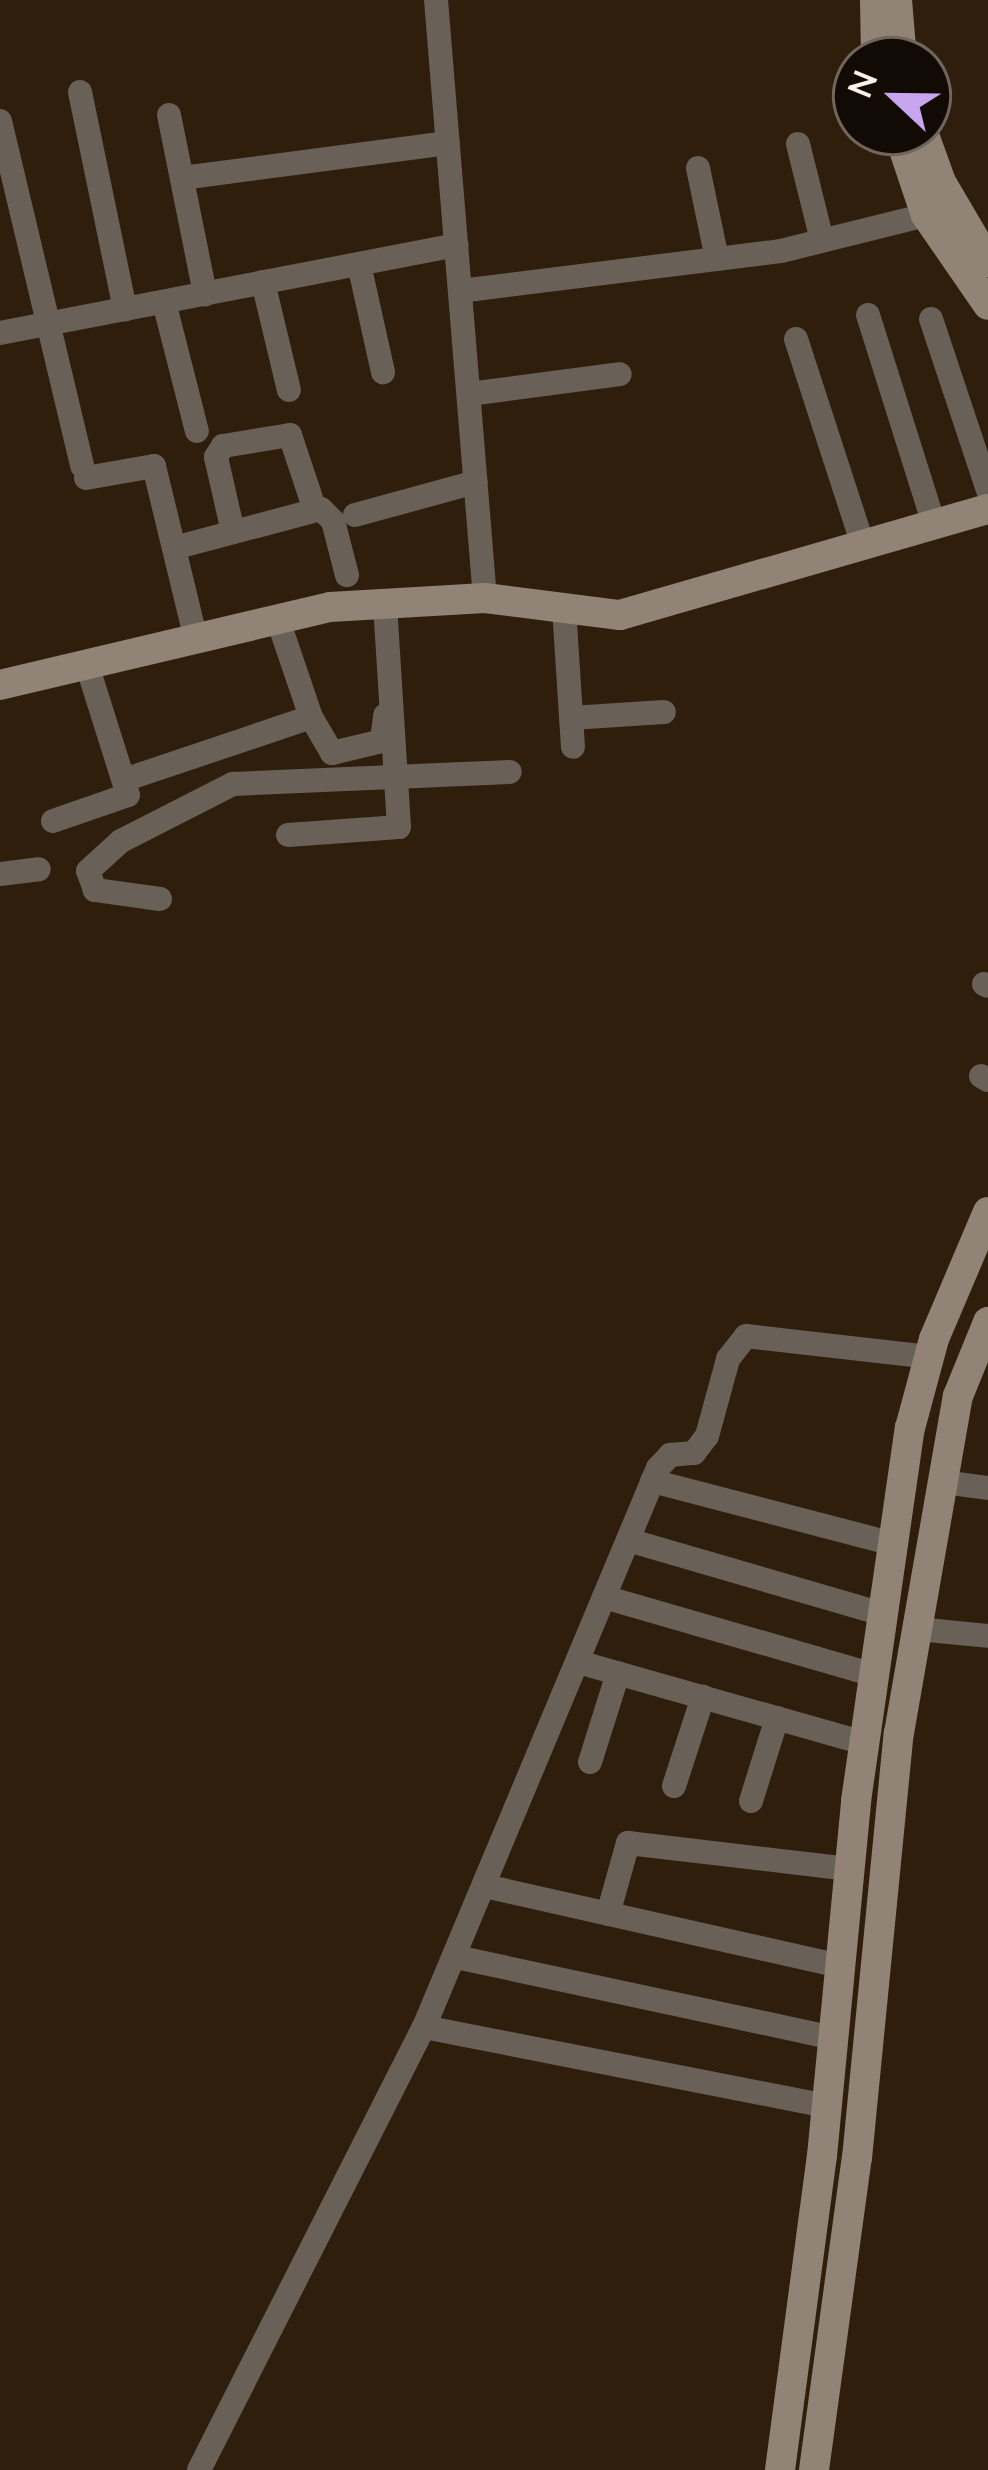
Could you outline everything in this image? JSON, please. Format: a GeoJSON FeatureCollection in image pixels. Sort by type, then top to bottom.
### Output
{"type":"FeatureCollection","features":[{"type":"Feature","properties":{"kind":"street"},"geometry":{"type":"LineString","coordinates":[[436,0],[485,598]]}},
{"type":"Feature","properties":{"kind":"street"},"geometry":{"type":"LineString","coordinates":[[875,0],[876,36]]}},
{"type":"Feature","properties":{"kind":"street"},"geometry":{"type":"LineString","coordinates":[[897,0],[900,36]]}},
{"type":"Feature","properties":{"kind":"street"},"geometry":{"type":"LineString","coordinates":[[80,92],[125,309]]}},
{"type":"Feature","properties":{"kind":"street"},"geometry":{"type":"LineString","coordinates":[[169,115],[205,294]]}},
{"type":"Feature","properties":{"kind":"street"},"geometry":{"type":"LineString","coordinates":[[2,134],[84,472],[154,466],[196,639]]}},
{"type":"Feature","properties":{"kind":"street"},"geometry":{"type":"LineString","coordinates":[[182,178],[448,143]]}},
{"type":"Feature","properties":{"kind":"street"},"geometry":{"type":"LineString","coordinates":[[798,144],[822,240]]}},
{"type":"Feature","properties":{"kind":"street"},"geometry":{"type":"LineString","coordinates":[[906,156],[926,215],[988,305]]}},
{"type":"Feature","properties":{"kind":"street"},"geometry":{"type":"LineString","coordinates":[[932,156],[941,182],[988,262]]}},
{"type":"Feature","properties":{"kind":"street"},"geometry":{"type":"LineString","coordinates":[[698,168],[717,259]]}},
{"type":"Feature","properties":{"kind":"street"},"geometry":{"type":"LineString","coordinates":[[460,291],[717,259],[926,215]]}},
{"type":"Feature","properties":{"kind":"street"},"geometry":{"type":"LineString","coordinates":[[0,334],[457,245]]}},
{"type":"Feature","properties":{"kind":"street"},"geometry":{"type":"LineString","coordinates":[[359,264],[382,372]]}},
{"type":"Feature","properties":{"kind":"street"},"geometry":{"type":"LineString","coordinates":[[263,282],[289,390]]}},
{"type":"Feature","properties":{"kind":"street"},"geometry":{"type":"LineString","coordinates":[[164,302],[196,431]]}},
{"type":"Feature","properties":{"kind":"street"},"geometry":{"type":"LineString","coordinates":[[868,315],[934,524]]}},
{"type":"Feature","properties":{"kind":"street"},"geometry":{"type":"LineString","coordinates":[[931,319],[988,490]]}},
{"type":"Feature","properties":{"kind":"street"},"geometry":{"type":"LineString","coordinates":[[796,339],[863,545]]}},
{"type":"Feature","properties":{"kind":"street"},"geometry":{"type":"LineString","coordinates":[[469,394],[620,374]]}},
{"type":"Feature","properties":{"kind":"street"},"geometry":{"type":"LineString","coordinates":[[233,532],[216,458],[223,446],[290,435],[315,510],[333,521],[347,574]]}},
{"type":"Feature","properties":{"kind":"street"},"geometry":{"type":"LineString","coordinates":[[355,515],[476,482]]}},
{"type":"Feature","properties":{"kind":"street"},"geometry":{"type":"LineString","coordinates":[[0,686],[278,620],[385,604],[485,598],[620,615],[988,509]]}},
{"type":"Feature","properties":{"kind":"street"},"geometry":{"type":"LineString","coordinates":[[174,548],[315,510]]}},
{"type":"Feature","properties":{"kind":"street"},"geometry":{"type":"LineString","coordinates":[[287,835],[397,831],[385,604]]}},
{"type":"Feature","properties":{"kind":"street"},"geometry":{"type":"LineString","coordinates":[[564,608],[573,747]]}},
{"type":"Feature","properties":{"kind":"street"},"geometry":{"type":"LineString","coordinates":[[278,620],[310,717],[332,753],[382,741],[383,695]]}},
{"type":"Feature","properties":{"kind":"street"},"geometry":{"type":"LineString","coordinates":[[53,821],[123,802],[127,778],[87,665]]}},
{"type":"Feature","properties":{"kind":"street"},"geometry":{"type":"LineString","coordinates":[[571,718],[664,712]]}},
{"type":"Feature","properties":{"kind":"street"},"geometry":{"type":"LineString","coordinates":[[127,778],[310,717]]}},
{"type":"Feature","properties":{"kind":"street"},"geometry":{"type":"LineString","coordinates":[[160,899],[95,890],[88,872],[121,841],[233,784],[397,782],[510,772]]}},
{"type":"Feature","properties":{"kind":"street"},"geometry":{"type":"LineString","coordinates":[[0,874],[39,868]]}},
{"type":"Feature","properties":{"kind":"street"},"geometry":{"type":"LineString","coordinates":[[780,2470],[827,2106],[864,1743],[892,1544],[932,1348],[988,1212]]}},
{"type":"Feature","properties":{"kind":"street"},"geometry":{"type":"LineString","coordinates":[[814,2470],[917,1629],[943,1482],[988,1322]]}},
{"type":"Feature","properties":{"kind":"street"},"geometry":{"type":"LineString","coordinates":[[199,2470],[424,2027],[652,1481],[670,1454],[694,1453],[707,1436],[728,1359],[746,1336],[932,1348],[980,1363]]}},
{"type":"Feature","properties":{"kind":"street"},"geometry":{"type":"LineString","coordinates":[[652,1481],[892,1544]]}},
{"type":"Feature","properties":{"kind":"street"},"geometry":{"type":"LineString","coordinates":[[943,1482],[988,1488]]}},
{"type":"Feature","properties":{"kind":"street"},"geometry":{"type":"LineString","coordinates":[[628,1540],[883,1614]]}},
{"type":"Feature","properties":{"kind":"street"},"geometry":{"type":"LineString","coordinates":[[604,1598],[874,1675]]}},
{"type":"Feature","properties":{"kind":"street"},"geometry":{"type":"LineString","coordinates":[[917,1629],[988,1636]]}},
{"type":"Feature","properties":{"kind":"street"},"geometry":{"type":"LineString","coordinates":[[578,1662],[864,1743]]}},
{"type":"Feature","properties":{"kind":"street"},"geometry":{"type":"LineString","coordinates":[[590,1762],[618,1673]]}},
{"type":"Feature","properties":{"kind":"street"},"geometry":{"type":"LineString","coordinates":[[674,1786],[703,1697]]}},
{"type":"Feature","properties":{"kind":"street"},"geometry":{"type":"LineString","coordinates":[[751,1802],[777,1718]]}},
{"type":"Feature","properties":{"kind":"street"},"geometry":{"type":"LineString","coordinates":[[608,1914],[628,1843],[849,1869]]}},
{"type":"Feature","properties":{"kind":"street"},"geometry":{"type":"LineString","coordinates":[[485,1886],[840,1966]]}},
{"type":"Feature","properties":{"kind":"street"},"geometry":{"type":"LineString","coordinates":[[456,1957],[833,2038]]}},
{"type":"Feature","properties":{"kind":"street"},"geometry":{"type":"LineString","coordinates":[[424,2027],[827,2106]]}}]}
